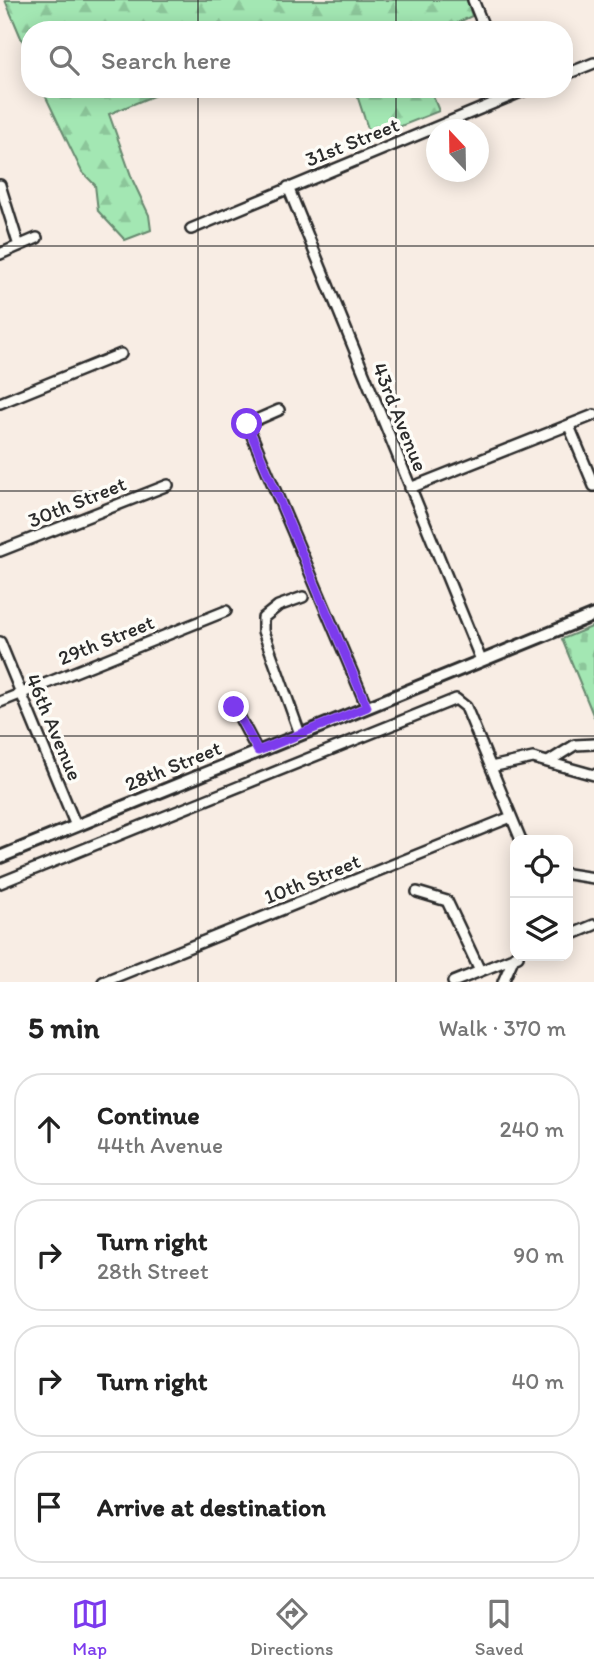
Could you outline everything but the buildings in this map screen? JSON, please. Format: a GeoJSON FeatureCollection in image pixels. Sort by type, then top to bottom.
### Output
{"type":"FeatureCollection","features":[{"type":"Feature","properties":{"kind":"main road","name":"28th Street"},"geometry":{"type":"LineString","coordinates":[[0,856],[594,615]]}},
{"type":"Feature","properties":{"kind":"street"},"geometry":{"type":"LineString","coordinates":[[473,0],[481,21]]}},
{"type":"Feature","properties":{"kind":"street"},"geometry":{"type":"LineString","coordinates":[[573,71],[594,63]]}},
{"type":"Feature","properties":{"kind":"street","name":"31st Street"},"geometry":{"type":"LineString","coordinates":[[191,229],[496,98]]}},
{"type":"Feature","properties":{"kind":"street"},"geometry":{"type":"LineString","coordinates":[[0,185],[19,246]]}},
{"type":"Feature","properties":{"kind":"street","name":"43rd Avenue"},"geometry":{"type":"LineString","coordinates":[[288,187],[481,660]]}},
{"type":"Feature","properties":{"kind":"street"},"geometry":{"type":"LineString","coordinates":[[0,254],[37,238]]}},
{"type":"Feature","properties":{"kind":"street"},"geometry":{"type":"LineString","coordinates":[[0,403],[121,354]]}},
{"type":"Feature","properties":{"kind":"street"},"geometry":{"type":"LineString","coordinates":[[279,410],[247,424],[367,707]]}},
{"type":"Feature","properties":{"kind":"street"},"geometry":{"type":"LineString","coordinates":[[410,488],[594,415]]}},
{"type":"Feature","properties":{"kind":"street"},"geometry":{"type":"LineString","coordinates":[[569,426],[594,486]]}},
{"type":"Feature","properties":{"kind":"street","name":"30th Street"},"geometry":{"type":"LineString","coordinates":[[0,551],[168,485]]}},
{"type":"Feature","properties":{"kind":"street"},"geometry":{"type":"LineString","coordinates":[[300,734],[264,631],[263,618],[278,606],[303,597]]}},
{"type":"Feature","properties":{"kind":"street","name":"29th Street"},"geometry":{"type":"LineString","coordinates":[[0,702],[226,611]]}},
{"type":"Feature","properties":{"kind":"street","name":"46th Avenue"},"geometry":{"type":"LineString","coordinates":[[0,642],[76,826]]}},
{"type":"Feature","properties":{"kind":"street"},"geometry":{"type":"LineString","coordinates":[[0,883],[456,699],[466,707],[519,835]]}},
{"type":"Feature","properties":{"kind":"street"},"geometry":{"type":"LineString","coordinates":[[234,707],[258,751]]}},
{"type":"Feature","properties":{"kind":"street"},"geometry":{"type":"LineString","coordinates":[[548,762],[575,745],[594,744]]}},
{"type":"Feature","properties":{"kind":"street"},"geometry":{"type":"LineString","coordinates":[[491,767],[533,758],[594,775]]}},
{"type":"Feature","properties":{"kind":"street","name":"10th Street"},"geometry":{"type":"LineString","coordinates":[[103,982],[511,817]]}},
{"type":"Feature","properties":{"kind":"street"},"geometry":{"type":"LineString","coordinates":[[573,875],[594,878]]}},
{"type":"Feature","properties":{"kind":"street"},"geometry":{"type":"LineString","coordinates":[[417,892],[447,901],[480,971]]}},
{"type":"Feature","properties":{"kind":"street"},"geometry":{"type":"LineString","coordinates":[[573,934],[594,925]]}},
{"type":"Feature","properties":{"kind":"street"},"geometry":{"type":"LineString","coordinates":[[453,982],[510,958]]}},
{"type":"Feature","properties":{"kind":"street"},"geometry":{"type":"LineString","coordinates":[[503,982],[514,961]]}},
{"type":"Feature","properties":{"kind":"green space"},"geometry":{"type":"Polygon","coordinates":[[[5,0],[467,0],[472,16],[461,21],[21,21],[21,38],[5,0]]]}},
{"type":"Feature","properties":{"kind":"green space"},"geometry":{"type":"Polygon","coordinates":[[[46,98],[148,98],[109,114],[133,181],[149,215],[151,230],[125,240],[98,211],[95,185],[82,172],[46,98]]]}},
{"type":"Feature","properties":{"kind":"green space"},"geometry":{"type":"Polygon","coordinates":[[[358,98],[434,98],[439,111],[371,138],[358,98]]]}},
{"type":"Feature","properties":{"kind":"green space"},"geometry":{"type":"Polygon","coordinates":[[[594,626],[594,717],[562,639],[594,626]]]}},
{"type":"Feature","properties":{"kind":"route"},"geometry":{"type":"LineString","coordinates":[[234,707],[258,751],[367,707],[247,424]]}}]}
